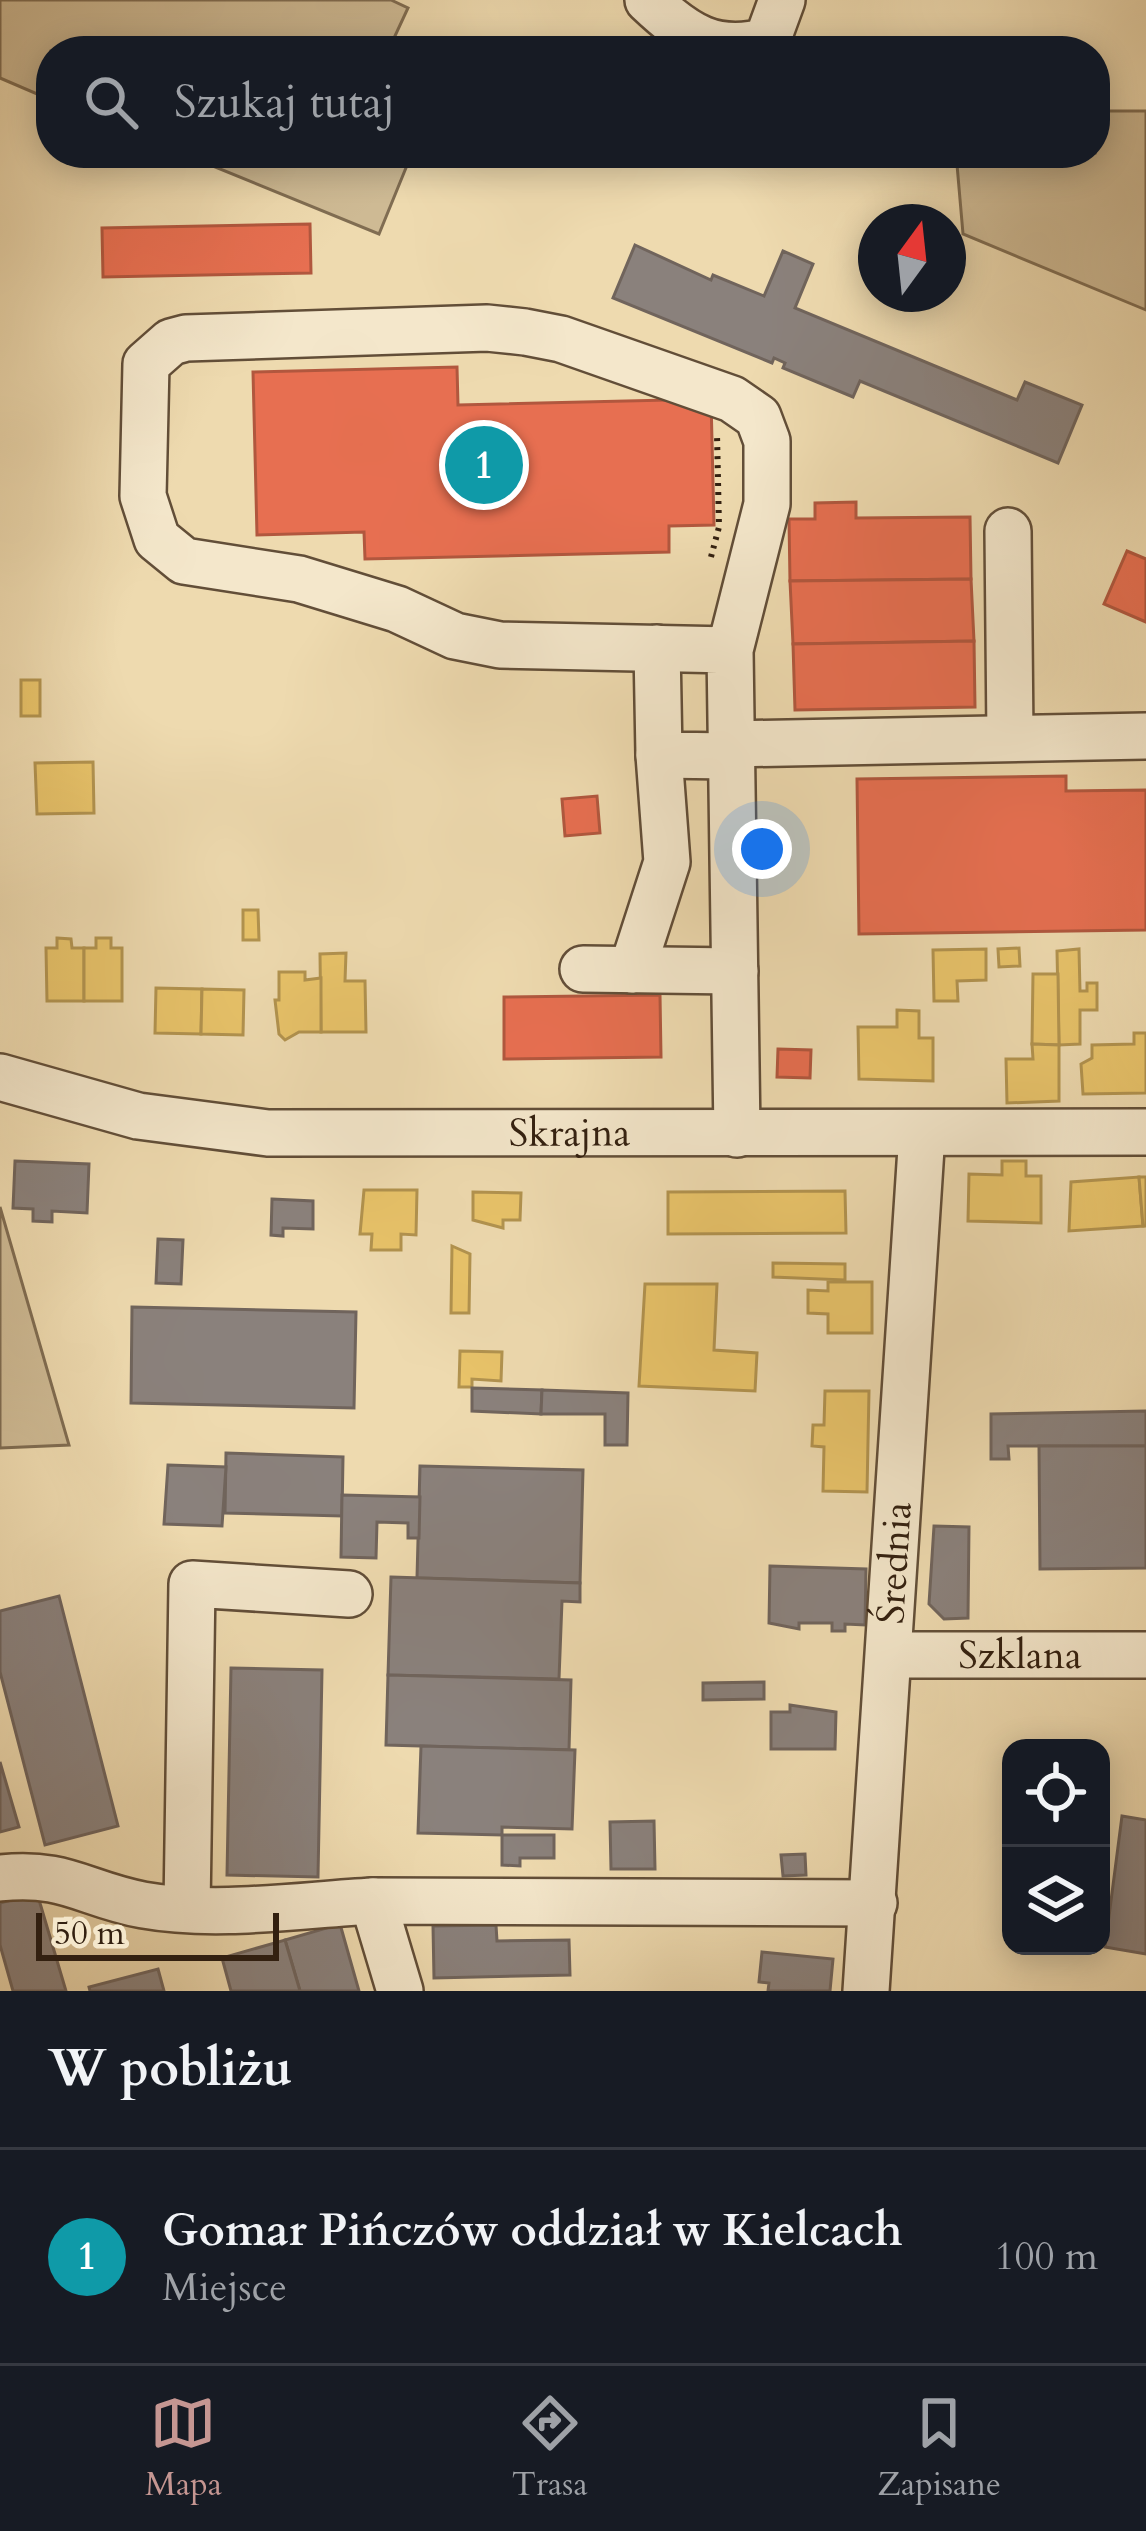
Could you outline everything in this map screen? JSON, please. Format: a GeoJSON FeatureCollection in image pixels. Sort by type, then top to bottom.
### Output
{"type":"FeatureCollection","features":[{"type":"Feature","properties":{"kind":"street"},"geometry":{"type":"LineString","coordinates":[[648,0],[676,27],[698,36]]}},
{"type":"Feature","properties":{"kind":"street"},"geometry":{"type":"LineString","coordinates":[[768,36],[782,0]]}},
{"type":"Feature","properties":{"kind":"street"},"geometry":{"type":"LineString","coordinates":[[730,650],[500,645],[455,636],[397,609],[299,579],[184,561],[157,539],[143,496],[146,364],[171,342],[186,338],[487,328],[561,339],[717,394],[758,418],[769,478],[764,520],[730,650],[737,1134]]}},
{"type":"Feature","properties":{"kind":"street"},"geometry":{"type":"LineString","coordinates":[[1008,531],[1010,739]]}},
{"type":"Feature","properties":{"kind":"street"},"geometry":{"type":"LineString","coordinates":[[632,970],[667,862],[657,648]]}},
{"type":"Feature","properties":{"kind":"street"},"geometry":{"type":"LineString","coordinates":[[659,755],[1146,736]]}},
{"type":"Feature","properties":{"kind":"street"},"geometry":{"type":"LineString","coordinates":[[584,969],[735,971]]}},
{"type":"Feature","properties":{"kind":"street","name":"Skrajna"},"geometry":{"type":"LineString","coordinates":[[0,1077],[137,1116],[268,1133],[1146,1132]]}},
{"type":"Feature","properties":{"kind":"street","name":"Średnia"},"geometry":{"type":"LineString","coordinates":[[866,1991],[922,1133]]}},
{"type":"Feature","properties":{"kind":"street"},"geometry":{"type":"LineString","coordinates":[[188,1906],[192,1584],[349,1594]]}},
{"type":"Feature","properties":{"kind":"street","name":"Szklana"},"geometry":{"type":"LineString","coordinates":[[891,1655],[1146,1655]]}},
{"type":"Feature","properties":{"kind":"street"},"geometry":{"type":"LineString","coordinates":[[0,1878],[43,1874],[143,1905],[874,1903]]}},
{"type":"Feature","properties":{"kind":"street"},"geometry":{"type":"LineString","coordinates":[[373,1901],[400,1991]]}},
{"type":"Feature","properties":{"kind":"path"},"geometry":{"type":"LineString","coordinates":[[712,575],[711,552],[719,527],[717,394]]}},
{"type":"Feature","properties":{"kind":"shaded area"},"geometry":{"type":"Polygon","coordinates":[[[0,0],[391,0],[408,8],[395,36],[36,36],[36,94],[0,78],[0,0]]]}},
{"type":"Feature","properties":{"kind":"shaded area"},"geometry":{"type":"Polygon","coordinates":[[[1110,111],[1146,111],[1146,310],[966,235],[966,204],[960,204],[957,168],[1110,168],[1110,111]]]}},
{"type":"Feature","properties":{"kind":"shaded area"},"geometry":{"type":"Polygon","coordinates":[[[218,168],[406,168],[379,234],[218,168]]]}},
{"type":"Feature","properties":{"kind":"shaded area"},"geometry":{"type":"Polygon","coordinates":[[[0,1207],[69,1445],[0,1448],[0,1207]]]}},
{"type":"Feature","properties":{"kind":"building: Mieszkania"},"geometry":{"type":"Polygon","coordinates":[[[21,680],[40,680],[40,716],[21,716],[21,680]]]}},
{"type":"Feature","properties":{"kind":"building: Mieszkania"},"geometry":{"type":"Polygon","coordinates":[[[93,762],[94,813],[37,814],[35,763],[93,762]]]}},
{"type":"Feature","properties":{"kind":"building: Mieszkania"},"geometry":{"type":"Polygon","coordinates":[[[243,910],[258,910],[259,940],[243,940],[243,910]]]}},
{"type":"Feature","properties":{"kind":"building: Mieszkania"},"geometry":{"type":"Polygon","coordinates":[[[57,938],[71,939],[72,948],[84,948],[84,1001],[47,1001],[46,948],[57,948],[57,938]]]}},
{"type":"Feature","properties":{"kind":"building: Mieszkania"},"geometry":{"type":"Polygon","coordinates":[[[96,938],[111,938],[111,948],[122,948],[122,1001],[84,1001],[84,948],[96,948],[96,938]]]}},
{"type":"Feature","properties":{"kind":"building: Mieszkania"},"geometry":{"type":"Polygon","coordinates":[[[1019,948],[1020,966],[999,967],[998,949],[1019,948]]]}},
{"type":"Feature","properties":{"kind":"building: Mieszkania"},"geometry":{"type":"Polygon","coordinates":[[[986,949],[986,980],[957,981],[958,1001],[934,1001],[933,950],[986,949]]]}},
{"type":"Feature","properties":{"kind":"building: Mieszkania"},"geometry":{"type":"Polygon","coordinates":[[[1079,949],[1080,991],[1087,991],[1087,983],[1097,983],[1097,1010],[1080,1010],[1080,1044],[1059,1045],[1057,951],[1079,949]]]}},
{"type":"Feature","properties":{"kind":"building: Mieszkania"},"geometry":{"type":"Polygon","coordinates":[[[346,953],[345,981],[365,981],[366,1032],[321,1032],[320,954],[346,953]]]}},
{"type":"Feature","properties":{"kind":"building: Mieszkania"},"geometry":{"type":"Polygon","coordinates":[[[279,972],[305,972],[305,980],[321,978],[321,1032],[299,1032],[285,1040],[279,1034],[275,1000],[279,1000],[279,972]]]}},
{"type":"Feature","properties":{"kind":"building: Mieszkania"},"geometry":{"type":"Polygon","coordinates":[[[1033,974],[1058,974],[1059,1045],[1032,1044],[1033,974]]]}},
{"type":"Feature","properties":{"kind":"building: Mieszkania"},"geometry":{"type":"Polygon","coordinates":[[[156,988],[202,989],[201,1034],[155,1033],[156,988]]]}},
{"type":"Feature","properties":{"kind":"building: Mieszkania"},"geometry":{"type":"Polygon","coordinates":[[[202,989],[244,990],[243,1035],[201,1034],[202,989]]]}},
{"type":"Feature","properties":{"kind":"building: Mieszkania"},"geometry":{"type":"Polygon","coordinates":[[[897,1010],[919,1011],[919,1038],[933,1038],[933,1081],[859,1079],[858,1027],[897,1027],[897,1010]]]}},
{"type":"Feature","properties":{"kind":"building: Mieszkania"},"geometry":{"type":"Polygon","coordinates":[[[1134,1033],[1146,1033],[1146,1093],[1083,1094],[1081,1064],[1092,1058],[1092,1045],[1134,1044],[1134,1033]]]}},
{"type":"Feature","properties":{"kind":"building: Mieszkania"},"geometry":{"type":"Polygon","coordinates":[[[1032,1044],[1059,1045],[1059,1101],[1007,1103],[1006,1059],[1033,1059],[1032,1044]]]}},
{"type":"Feature","properties":{"kind":"building: Mieszkania"},"geometry":{"type":"Polygon","coordinates":[[[1002,1161],[1026,1161],[1026,1176],[1041,1176],[1041,1223],[968,1221],[969,1174],[1002,1175],[1002,1161]]]}},
{"type":"Feature","properties":{"kind":"building: Mieszkania"},"geometry":{"type":"Polygon","coordinates":[[[1139,1177],[1143,1226],[1069,1231],[1071,1182],[1139,1177]]]}},
{"type":"Feature","properties":{"kind":"building: Mieszkania"},"geometry":{"type":"Polygon","coordinates":[[[1139,1177],[1146,1177],[1146,1226],[1143,1226],[1139,1177]]]}},
{"type":"Feature","properties":{"kind":"building: Mieszkania"},"geometry":{"type":"Polygon","coordinates":[[[364,1190],[417,1190],[416,1235],[401,1234],[401,1250],[371,1250],[372,1234],[360,1234],[364,1190]]]}},
{"type":"Feature","properties":{"kind":"building: Mieszkania"},"geometry":{"type":"Polygon","coordinates":[[[845,1191],[846,1233],[668,1234],[668,1192],[845,1191]]]}},
{"type":"Feature","properties":{"kind":"building: Mieszkania"},"geometry":{"type":"Polygon","coordinates":[[[473,1192],[521,1193],[520,1220],[503,1220],[503,1228],[473,1220],[473,1192]]]}},
{"type":"Feature","properties":{"kind":"building: Mieszkania"},"geometry":{"type":"Polygon","coordinates":[[[452,1246],[470,1254],[469,1313],[451,1313],[452,1246]]]}},
{"type":"Feature","properties":{"kind":"building: Mieszkania"},"geometry":{"type":"Polygon","coordinates":[[[773,1263],[845,1264],[845,1280],[773,1277],[773,1263]]]}},
{"type":"Feature","properties":{"kind":"building: Mieszkania"},"geometry":{"type":"Polygon","coordinates":[[[828,1282],[872,1282],[872,1333],[828,1333],[828,1314],[808,1313],[808,1290],[828,1291],[828,1282]]]}},
{"type":"Feature","properties":{"kind":"building: Mieszkania"},"geometry":{"type":"Polygon","coordinates":[[[645,1284],[717,1284],[714,1350],[757,1353],[755,1391],[639,1386],[645,1284]]]}},
{"type":"Feature","properties":{"kind":"building: Mieszkania"},"geometry":{"type":"Polygon","coordinates":[[[460,1351],[502,1352],[501,1381],[472,1379],[472,1387],[459,1387],[460,1351]]]}},
{"type":"Feature","properties":{"kind":"building: Mieszkania"},"geometry":{"type":"Polygon","coordinates":[[[825,1391],[869,1391],[867,1492],[823,1491],[824,1447],[812,1446],[813,1425],[824,1425],[825,1391]]]}},
{"type":"Feature","properties":{"kind":"building: Handel"},"geometry":{"type":"Polygon","coordinates":[[[310,224],[311,273],[103,277],[102,228],[310,224]]]}},
{"type":"Feature","properties":{"kind":"building: Handel"},"geometry":{"type":"Polygon","coordinates":[[[457,367],[458,405],[711,399],[714,525],[669,526],[669,552],[365,559],[364,532],[257,535],[253,372],[457,367]]]}},
{"type":"Feature","properties":{"kind":"building: Handel"},"geometry":{"type":"Polygon","coordinates":[[[856,502],[856,518],[970,517],[971,579],[790,581],[789,519],[815,519],[815,503],[856,502]]]}},
{"type":"Feature","properties":{"kind":"building: Handel"},"geometry":{"type":"Polygon","coordinates":[[[1127,551],[1146,559],[1146,622],[1104,604],[1127,551]]]}},
{"type":"Feature","properties":{"kind":"building: Handel"},"geometry":{"type":"Polygon","coordinates":[[[971,579],[974,641],[793,644],[790,581],[971,579]]]}},
{"type":"Feature","properties":{"kind":"building: Handel"},"geometry":{"type":"Polygon","coordinates":[[[974,641],[975,707],[795,710],[793,644],[974,641]]]}},
{"type":"Feature","properties":{"kind":"building: Handel"},"geometry":{"type":"Polygon","coordinates":[[[1066,776],[1066,791],[1146,790],[1146,930],[859,934],[857,779],[1066,776]]]}},
{"type":"Feature","properties":{"kind":"building: Handel"},"geometry":{"type":"Polygon","coordinates":[[[597,796],[600,833],[565,836],[562,799],[597,796]]]}},
{"type":"Feature","properties":{"kind":"building: Handel"},"geometry":{"type":"Polygon","coordinates":[[[660,995],[661,1057],[504,1059],[504,997],[660,995]]]}},
{"type":"Feature","properties":{"kind":"building: Handel"},"geometry":{"type":"Polygon","coordinates":[[[778,1049],[811,1050],[810,1078],[777,1077],[778,1049]]]}},
{"type":"Feature","properties":{"kind":"building: Przemysł"},"geometry":{"type":"Polygon","coordinates":[[[635,245],[711,280],[713,275],[764,296],[783,251],[813,264],[795,308],[1017,400],[1025,382],[1082,405],[1058,463],[860,381],[853,397],[783,368],[785,363],[774,358],[772,363],[613,298],[635,245]]]}},
{"type":"Feature","properties":{"kind":"building: Przemysł"},"geometry":{"type":"Polygon","coordinates":[[[15,1161],[89,1164],[87,1213],[52,1211],[52,1222],[33,1221],[33,1209],[13,1208],[15,1161]]]}},
{"type":"Feature","properties":{"kind":"building: Przemysł"},"geometry":{"type":"Polygon","coordinates":[[[272,1199],[313,1201],[313,1229],[283,1228],[283,1236],[271,1235],[272,1199]]]}},
{"type":"Feature","properties":{"kind":"building: Przemysł"},"geometry":{"type":"Polygon","coordinates":[[[158,1239],[183,1240],[181,1284],[156,1283],[158,1239]]]}},
{"type":"Feature","properties":{"kind":"building: Przemysł"},"geometry":{"type":"Polygon","coordinates":[[[132,1307],[356,1312],[354,1408],[131,1403],[132,1307]]]}},
{"type":"Feature","properties":{"kind":"building: Przemysł"},"geometry":{"type":"Polygon","coordinates":[[[472,1388],[542,1390],[541,1414],[472,1411],[472,1388]]]}},
{"type":"Feature","properties":{"kind":"building: Przemysł"},"geometry":{"type":"Polygon","coordinates":[[[542,1390],[628,1393],[627,1445],[605,1445],[605,1414],[541,1414],[542,1390]]]}},
{"type":"Feature","properties":{"kind":"building: Przemysł"},"geometry":{"type":"Polygon","coordinates":[[[1146,1411],[1146,1446],[1008,1446],[1009,1459],[991,1459],[991,1414],[1146,1411]]]}},
{"type":"Feature","properties":{"kind":"building: Przemysł"},"geometry":{"type":"Polygon","coordinates":[[[1039,1446],[1146,1446],[1146,1568],[1040,1569],[1039,1446]]]}},
{"type":"Feature","properties":{"kind":"building: Przemysł"},"geometry":{"type":"Polygon","coordinates":[[[226,1453],[343,1457],[342,1516],[225,1513],[226,1453]]]}},
{"type":"Feature","properties":{"kind":"building: Przemysł"},"geometry":{"type":"Polygon","coordinates":[[[168,1465],[226,1467],[222,1526],[164,1524],[168,1465]]]}},
{"type":"Feature","properties":{"kind":"building: Przemysł"},"geometry":{"type":"Polygon","coordinates":[[[420,1466],[583,1470],[580,1583],[417,1578],[420,1466]]]}},
{"type":"Feature","properties":{"kind":"building: Przemysł"},"geometry":{"type":"Polygon","coordinates":[[[342,1495],[420,1497],[419,1538],[408,1538],[408,1523],[377,1522],[376,1558],[341,1557],[342,1495]]]}},
{"type":"Feature","properties":{"kind":"building: Przemysł"},"geometry":{"type":"Polygon","coordinates":[[[934,1526],[969,1527],[968,1618],[944,1619],[929,1604],[934,1526]]]}},
{"type":"Feature","properties":{"kind":"building: Przemysł"},"geometry":{"type":"Polygon","coordinates":[[[770,1566],[866,1569],[865,1625],[845,1624],[845,1631],[832,1631],[832,1623],[799,1623],[799,1629],[769,1623],[770,1566]]]}},
{"type":"Feature","properties":{"kind":"building: Przemysł"},"geometry":{"type":"Polygon","coordinates":[[[391,1577],[580,1583],[580,1602],[562,1601],[559,1679],[388,1675],[391,1577]]]}},
{"type":"Feature","properties":{"kind":"building: Przemysł"},"geometry":{"type":"Polygon","coordinates":[[[59,1596],[118,1826],[45,1845],[0,1672],[0,1611],[59,1596]]]}},
{"type":"Feature","properties":{"kind":"building: Przemysł"},"geometry":{"type":"Polygon","coordinates":[[[231,1668],[322,1670],[318,1877],[227,1875],[231,1668]]]}},
{"type":"Feature","properties":{"kind":"building: Przemysł"},"geometry":{"type":"Polygon","coordinates":[[[388,1675],[571,1680],[569,1750],[386,1745],[388,1675]]]}},
{"type":"Feature","properties":{"kind":"building: Przemysł"},"geometry":{"type":"Polygon","coordinates":[[[764,1682],[764,1699],[703,1700],[703,1683],[764,1682]]]}},
{"type":"Feature","properties":{"kind":"building: Przemysł"},"geometry":{"type":"Polygon","coordinates":[[[790,1705],[836,1712],[835,1749],[771,1749],[771,1712],[790,1712],[790,1705]]]}},
{"type":"Feature","properties":{"kind":"building: Przemysł"},"geometry":{"type":"Polygon","coordinates":[[[421,1746],[575,1750],[572,1829],[502,1827],[502,1835],[418,1833],[421,1746]]]}},
{"type":"Feature","properties":{"kind":"building: Przemysł"},"geometry":{"type":"Polygon","coordinates":[[[0,1762],[19,1827],[0,1832],[0,1762]]]}},
{"type":"Feature","properties":{"kind":"building: Przemysł"},"geometry":{"type":"Polygon","coordinates":[[[1122,1816],[1146,1820],[1146,1954],[1110,1948],[1122,1816]]]}},
{"type":"Feature","properties":{"kind":"building: Przemysł"},"geometry":{"type":"Polygon","coordinates":[[[654,1821],[655,1869],[611,1869],[610,1822],[654,1821]]]}},
{"type":"Feature","properties":{"kind":"building: Przemysł"},"geometry":{"type":"Polygon","coordinates":[[[502,1835],[554,1835],[554,1858],[520,1858],[520,1866],[502,1865],[502,1835]]]}},
{"type":"Feature","properties":{"kind":"building: Przemysł"},"geometry":{"type":"Polygon","coordinates":[[[805,1854],[806,1875],[783,1876],[781,1855],[805,1854]]]}},
{"type":"Feature","properties":{"kind":"building: Przemysł"},"geometry":{"type":"Polygon","coordinates":[[[37,1893],[66,1991],[13,1991],[0,1945],[0,1903],[37,1893]]]}},
{"type":"Feature","properties":{"kind":"building: Przemysł"},"geometry":{"type":"Polygon","coordinates":[[[340,1924],[359,1991],[300,1991],[285,1940],[340,1924]]]}},
{"type":"Feature","properties":{"kind":"building: Przemysł"},"geometry":{"type":"Polygon","coordinates":[[[496,1925],[497,1941],[569,1940],[570,1975],[434,1978],[433,1926],[496,1925]]]}},
{"type":"Feature","properties":{"kind":"building: Przemysł"},"geometry":{"type":"Polygon","coordinates":[[[285,1940],[300,1991],[231,1991],[222,1958],[285,1940]]]}},
{"type":"Feature","properties":{"kind":"building: Przemysł"},"geometry":{"type":"Polygon","coordinates":[[[762,1952],[833,1959],[830,1991],[768,1991],[769,1983],[759,1982],[762,1952]]]}},
{"type":"Feature","properties":{"kind":"building: Przemysł"},"geometry":{"type":"Polygon","coordinates":[[[158,1969],[164,1991],[90,1991],[89,1987],[158,1969]]]}},
{"type":"Feature","properties":{"kind":"place","name":"Gomar Pińczów oddział w Kielcach"},"geometry":{"type":"Point","coordinates":[484,465]}}]}
